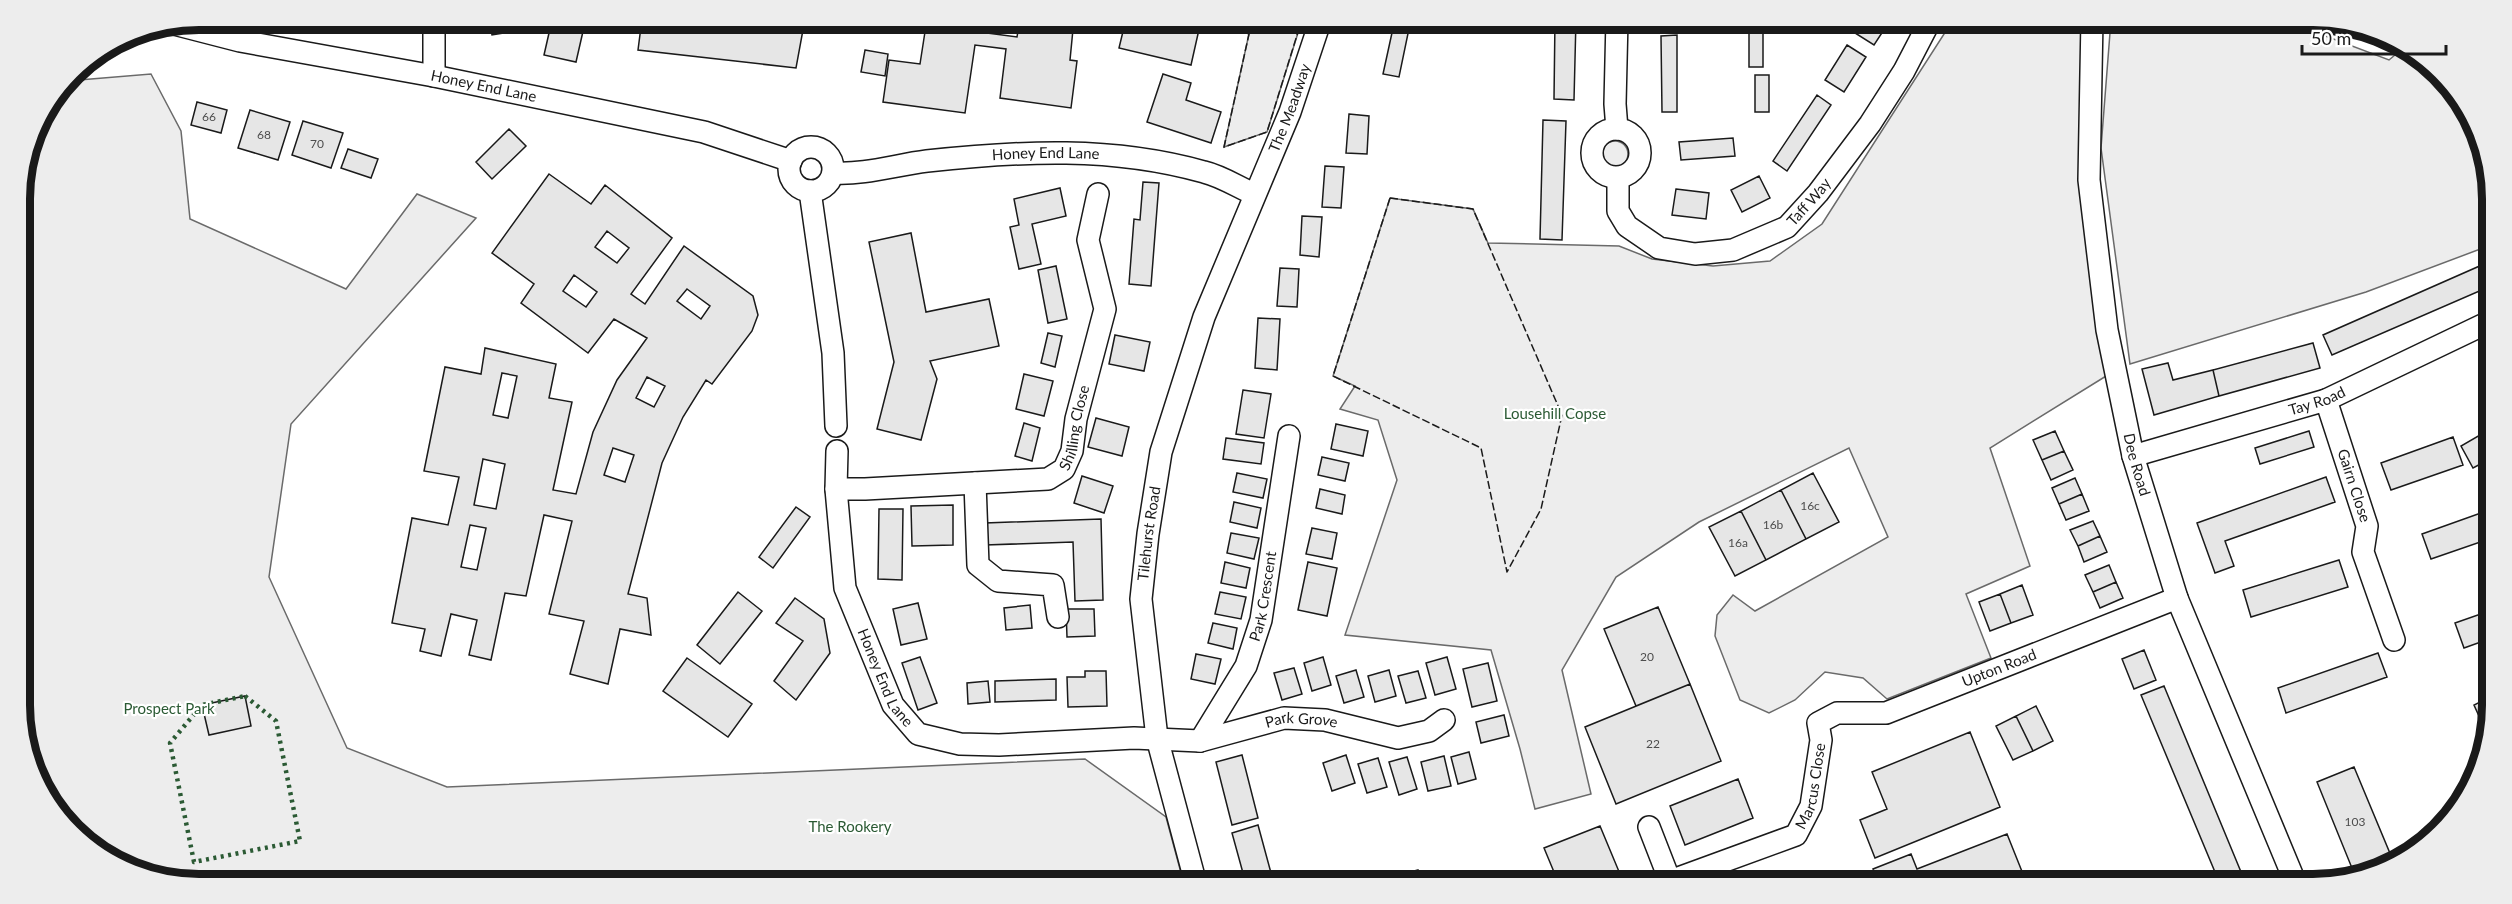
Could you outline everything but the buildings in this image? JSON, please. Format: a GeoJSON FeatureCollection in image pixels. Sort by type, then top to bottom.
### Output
{"type":"FeatureCollection","features":[{"type":"Feature","properties":{"kind":"street","name":"Honey End Lane"},"geometry":{"type":"LineString","coordinates":[[198,30],[240,41],[434,76],[704,132],[791,161]]}},
{"type":"Feature","properties":{"kind":"street"},"geometry":{"type":"LineString","coordinates":[[434,30],[434,76]]}},
{"type":"Feature","properties":{"kind":"street","name":"The Meadway"},"geometry":{"type":"LineString","coordinates":[[1254,194],[1290,112],[1318,30]]}},
{"type":"Feature","properties":{"kind":"street"},"geometry":{"type":"LineString","coordinates":[[1617,30],[1615,104],[1617,129]]}},
{"type":"Feature","properties":{"kind":"street","name":"Taff Way"},"geometry":{"type":"LineString","coordinates":[[1618,178],[1618,211],[1627,226],[1659,248],[1695,254],[1733,250],[1787,226],[1818,193],[1870,124],[1904,71],[1926,30]]}},
{"type":"Feature","properties":{"kind":"street","name":"Dee Road"},"geometry":{"type":"LineString","coordinates":[[2092,30],[2089,180],[2107,330],[2133,456],[2177,598],[2292,874]]}},
{"type":"Feature","properties":{"kind":"street"},"geometry":{"type":"LineString","coordinates":[[1617,129],[1625,131],[1637,141],[1640,156],[1632,171],[1618,178],[1602,174],[1596,168],[1591,153],[1596,138],[1610,130],[1617,129]]}},
{"type":"Feature","properties":{"kind":"street"},"geometry":{"type":"LineString","coordinates":[[814,147],[827,153],[833,166],[833,173],[827,184],[810,191],[803,189],[793,180],[790,174],[791,161],[800,150],[814,147]]}},
{"type":"Feature","properties":{"kind":"street","name":"Honey End Lane"},"geometry":{"type":"LineString","coordinates":[[833,173],[853,174],[924,162],[1022,152],[1091,154],[1130,156],[1206,172],[1254,194]]}},
{"type":"Feature","properties":{"kind":"street"},"geometry":{"type":"LineString","coordinates":[[810,191],[833,353],[836,426]]}},
{"type":"Feature","properties":{"kind":"street","name":"Shilling Close"},"geometry":{"type":"LineString","coordinates":[[836,489],[1048,479],[1064,469],[1072,451],[1076,419],[1105,309],[1088,240],[1098,194]]}},
{"type":"Feature","properties":{"kind":"street","name":"Tilehurst Road"},"geometry":{"type":"LineString","coordinates":[[1193,874],[1157,738],[1141,599],[1148,534],[1161,452],[1204,317],[1254,194]]}},
{"type":"Feature","properties":{"kind":"street","name":"Tay Road"},"geometry":{"type":"LineString","coordinates":[[2133,456],[2326,400],[2482,325]]}},
{"type":"Feature","properties":{"kind":"street","name":"Gairn Close"},"geometry":{"type":"LineString","coordinates":[[2326,400],[2367,526],[2363,552],[2394,640]]}},
{"type":"Feature","properties":{"kind":"street","name":"Park Crescent"},"geometry":{"type":"LineString","coordinates":[[1200,741],[1246,666],[1262,620],[1289,436]]}},
{"type":"Feature","properties":{"kind":"street","name":"Honey End Lane"},"geometry":{"type":"LineString","coordinates":[[837,451],[836,489],[845,588],[893,705],[918,734],[960,744],[999,745],[1157,738]]}},
{"type":"Feature","properties":{"kind":"street"},"geometry":{"type":"LineString","coordinates":[[975,483],[978,565],[998,581],[1053,585],[1058,617]]}},
{"type":"Feature","properties":{"kind":"street","name":"Upton Road"},"geometry":{"type":"LineString","coordinates":[[1818,723],[1836,713],[1886,713],[2177,598]]}},
{"type":"Feature","properties":{"kind":"street","name":"Park Grove"},"geometry":{"type":"LineString","coordinates":[[1157,738],[1200,741],[1284,718],[1325,720],[1398,738],[1429,731],[1444,720]]}},
{"type":"Feature","properties":{"kind":"street","name":"Marcus Close"},"geometry":{"type":"LineString","coordinates":[[1689,874],[1797,835],[1812,806],[1821,740],[1818,723]]}},
{"type":"Feature","properties":{"kind":"street","name":"Marcus Close"},"geometry":{"type":"LineString","coordinates":[[1649,827],[1667,874]]}},
{"type":"Feature","properties":{"kind":"green space"},"geometry":{"type":"Polygon","coordinates":[[[1240,30],[1299,30],[1267,132],[1224,147],[1249,34],[1240,30]]]}},
{"type":"Feature","properties":{"kind":"green space","name":"Lousehill Copse"},"geometry":{"type":"Polygon","coordinates":[[[1947,30],[2085,30],[2111,373],[1990,448],[2030,566],[1966,594],[1991,658],[1887,699],[1863,678],[1825,672],[1795,700],[1769,713],[1740,700],[1715,636],[1717,615],[1733,595],[1755,611],[1888,537],[1849,448],[1699,522],[1616,577],[1562,670],[1591,794],[1535,809],[1491,650],[1345,635],[1397,480],[1378,420],[1340,409],[1355,386],[1333,376],[1390,198],[1473,209],[1488,243],[1619,246],[1652,259],[1713,266],[1770,261],[1822,224],[1947,30]]]}},
{"type":"Feature","properties":{"kind":"green space"},"geometry":{"type":"Polygon","coordinates":[[[2110,30],[2310,30],[2389,60],[2398,53],[2424,72],[2440,88],[2454,105],[2465,124],[2481,177],[2482,248],[2366,292],[2130,364],[2101,148],[2110,30]]]}},
{"type":"Feature","properties":{"kind":"green space","name":"Prospect Park"},"geometry":{"type":"Polygon","coordinates":[[[151,74],[181,131],[190,219],[346,289],[417,194],[476,218],[291,424],[269,577],[347,748],[447,787],[1085,759],[1166,817],[1181,874],[199,874],[177,873],[155,868],[124,857],[105,846],[72,816],[58,799],[47,780],[33,738],[30,716],[30,188],[33,166],[47,124],[78,80],[151,74]]]}},
{"type":"Feature","properties":{"kind":"green space"},"geometry":{"type":"Polygon","coordinates":[[[1615,141],[1624,145],[1628,154],[1624,163],[1615,167],[1606,163],[1602,154],[1606,145],[1615,141]]]}},
{"type":"Feature","properties":{"kind":"hedge"},"geometry":{"type":"LineString","coordinates":[[245,696],[276,721],[300,841],[194,862],[170,743],[202,705],[245,696]]}},
{"type":"Feature","properties":{"kind":"fence"},"geometry":{"type":"LineString","coordinates":[[1241,30],[1249,34],[1224,147],[1267,132],[1299,30]]}},
{"type":"Feature","properties":{"kind":"fence"},"geometry":{"type":"LineString","coordinates":[[1390,198],[1473,209],[1562,415],[1541,509],[1507,572],[1481,448],[1333,376],[1390,198]]}},
{"type":"Feature","properties":{"kind":"park label","name":"The Rookery"},"geometry":{"type":"Point","coordinates":[850,827]}}]}
